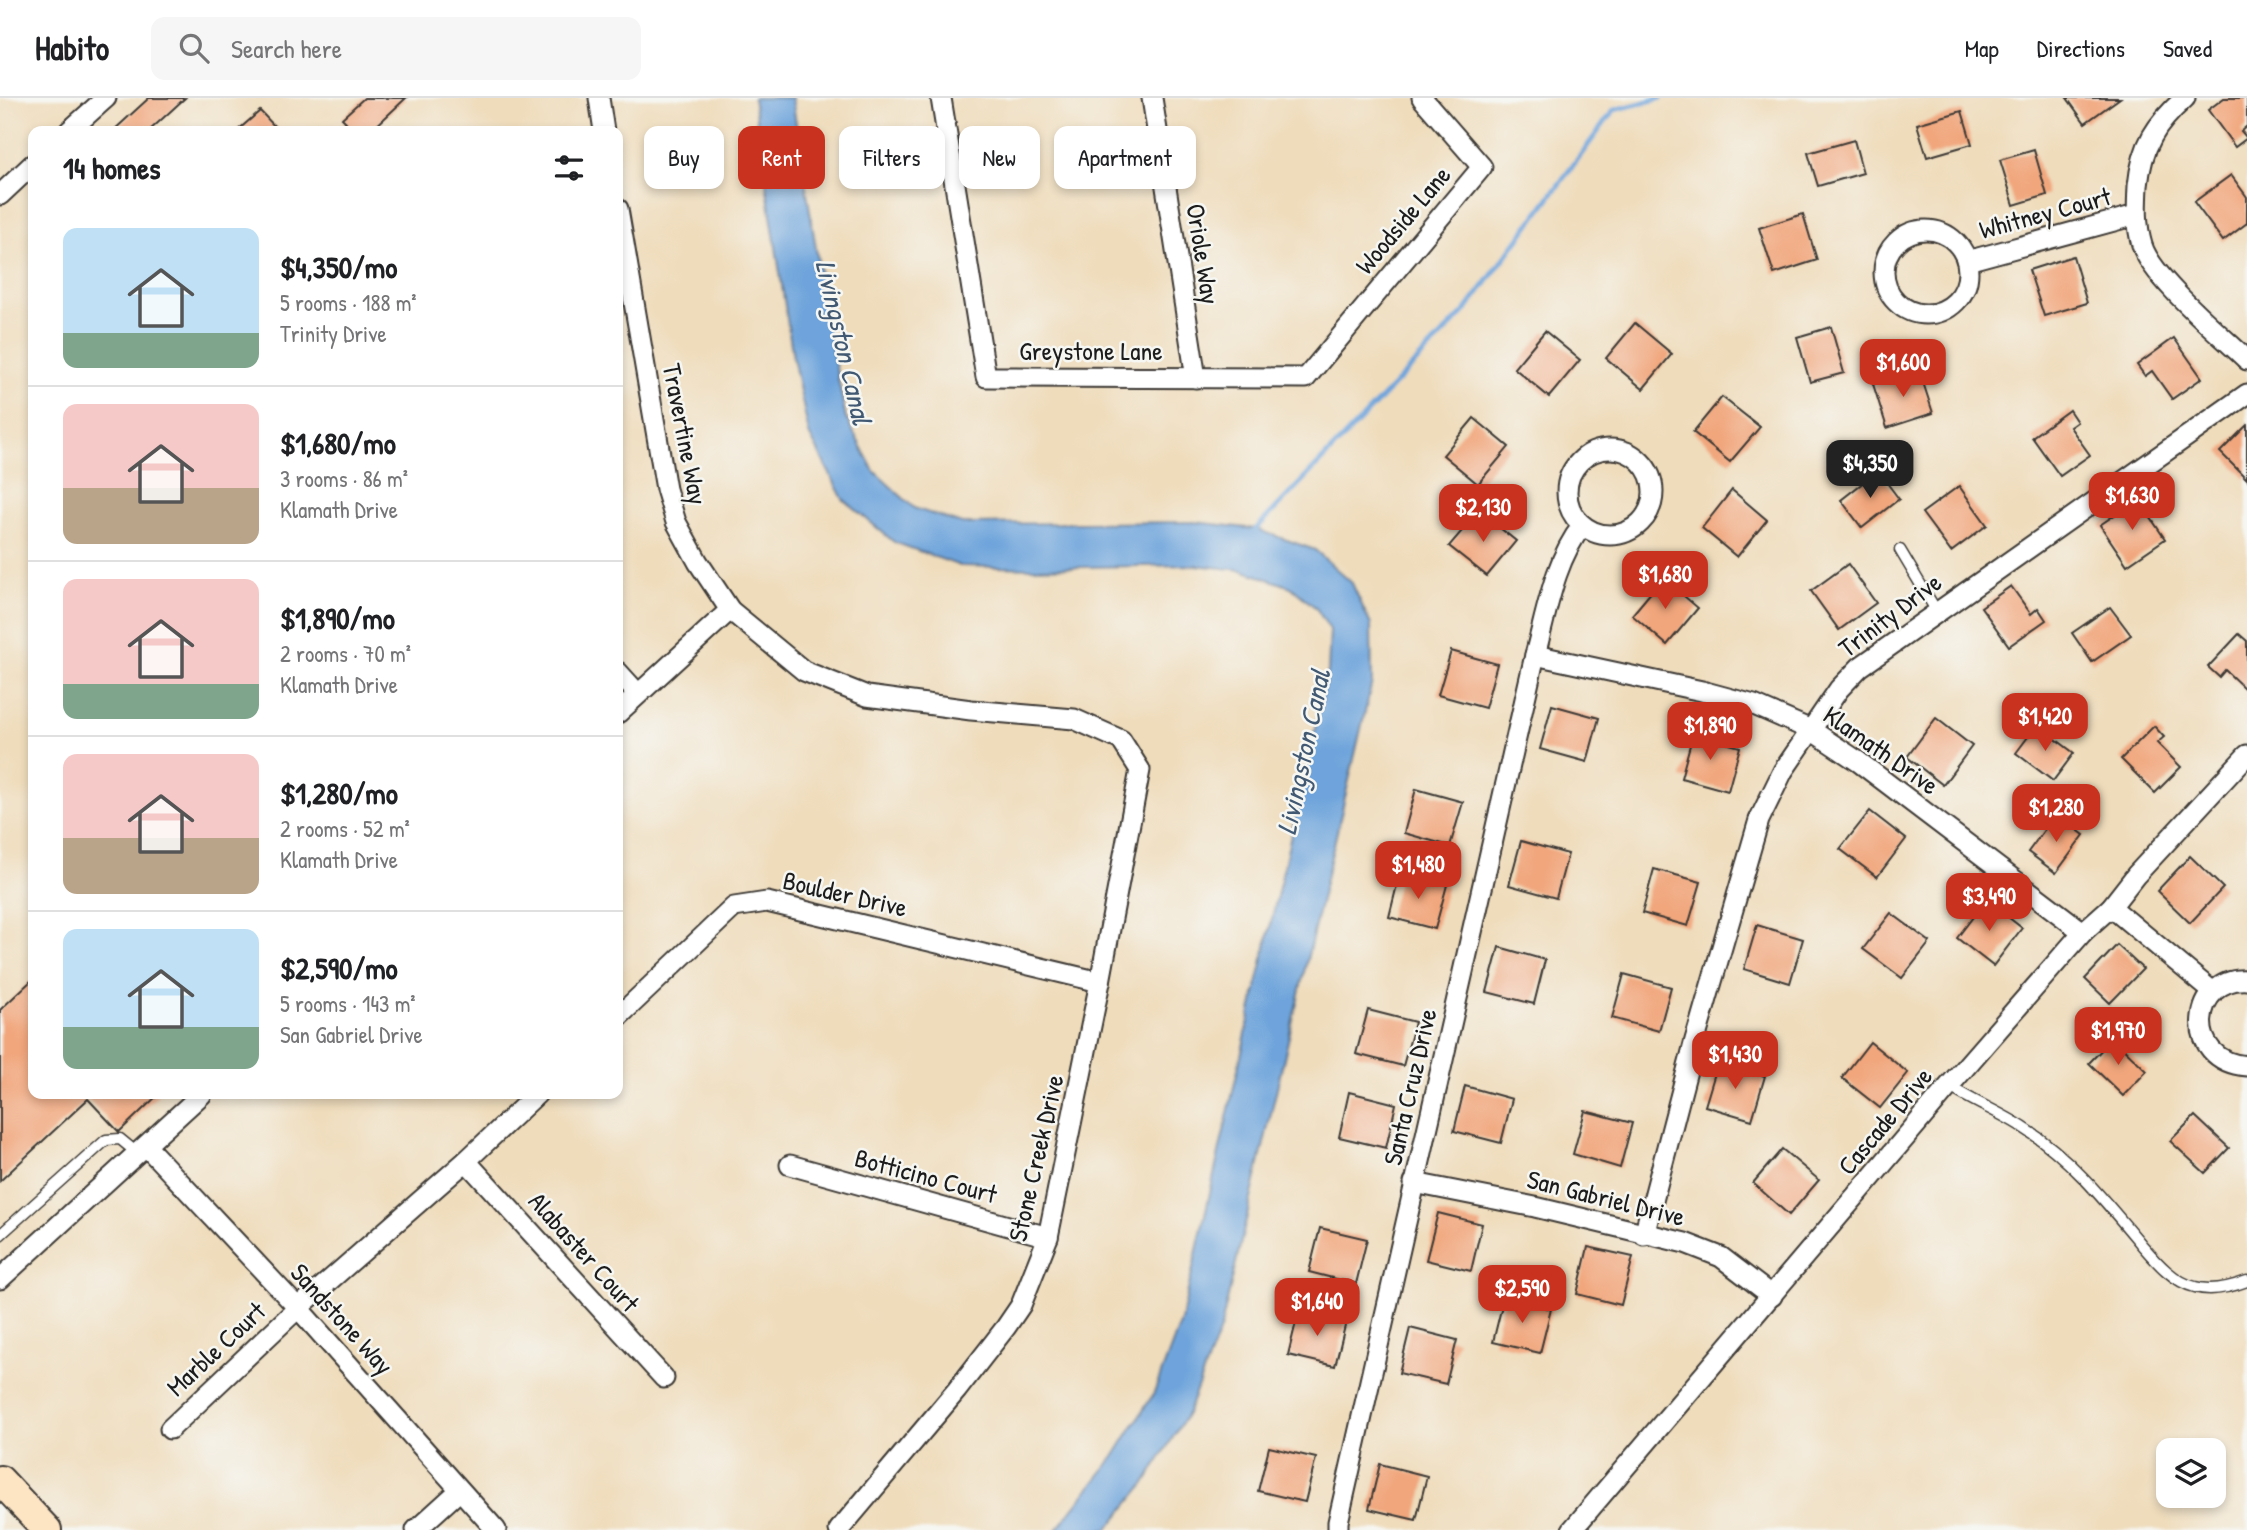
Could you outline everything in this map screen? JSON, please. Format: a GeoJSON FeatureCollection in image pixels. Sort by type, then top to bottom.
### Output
{"type":"FeatureCollection","features":[{"type":"Feature","properties":{"kind":"main road"},"geometry":{"type":"LineString","coordinates":[[0,1480],[47,1530]]}},
{"type":"Feature","properties":{"kind":"street"},"geometry":{"type":"LineString","coordinates":[[75,126],[106,98]]}},
{"type":"Feature","properties":{"kind":"street"},"geometry":{"type":"LineString","coordinates":[[599,98],[603,126]]}},
{"type":"Feature","properties":{"kind":"street","name":"Greystone Lane"},"geometry":{"type":"LineString","coordinates":[[941,98],[986,377],[1306,378]]}},
{"type":"Feature","properties":{"kind":"street","name":"Oriole Way"},"geometry":{"type":"LineString","coordinates":[[1152,98],[1196,378]]}},
{"type":"Feature","properties":{"kind":"street","name":"Woodside Lane"},"geometry":{"type":"LineString","coordinates":[[1306,378],[1482,167],[1422,98]]}},
{"type":"Feature","properties":{"kind":"street"},"geometry":{"type":"LineString","coordinates":[[2185,98],[2162,119],[2150,138],[2140,172],[2136,215],[2143,248],[2163,279],[2247,360]]}},
{"type":"Feature","properties":{"kind":"street"},"geometry":{"type":"LineString","coordinates":[[0,195],[28,169]]}},
{"type":"Feature","properties":{"kind":"street","name":"Whitney Court"},"geometry":{"type":"LineString","coordinates":[[1967,261],[2136,215]]}},
{"type":"Feature","properties":{"kind":"street","name":"Whitney Court"},"geometry":{"type":"LineString","coordinates":[[1922,230],[1937,231],[1950,237],[1961,247],[1967,261],[1969,275],[1965,290],[1957,302],[1938,313],[1916,314],[1903,308],[1892,297],[1885,284],[1885,262],[1896,242],[1908,234],[1922,230]]}},
{"type":"Feature","properties":{"kind":"street","name":"Travertine Way"},"geometry":{"type":"LineString","coordinates":[[623,238],[666,489],[676,522],[698,562],[730,610],[804,671],[867,696],[971,710],[1074,719],[1121,740]]}},
{"type":"Feature","properties":{"kind":"street","name":"Trinity Drive"},"geometry":{"type":"LineString","coordinates":[[1644,1235],[1695,1040],[1759,820],[1783,771],[1839,689],[1860,667],[2247,394]]}},
{"type":"Feature","properties":{"kind":"street"},"geometry":{"type":"LineString","coordinates":[[1607,449],[1619,450],[1638,459],[1648,471],[1653,497],[1648,512],[1639,524],[1630,530],[1605,535],[1582,526],[1572,514],[1567,497],[1567,482],[1573,469],[1583,458],[1607,449]]}},
{"type":"Feature","properties":{"kind":"street","name":"Santa Cruz Drive"},"geometry":{"type":"LineString","coordinates":[[1338,1530],[1535,655],[1560,564],[1570,540],[1582,526]]}},
{"type":"Feature","properties":{"kind":"street"},"geometry":{"type":"LineString","coordinates":[[623,708],[730,610]]}},
{"type":"Feature","properties":{"kind":"street","name":"Klamath Drive"},"geometry":{"type":"LineString","coordinates":[[1535,655],[1754,705],[1811,730],[1859,762],[2083,932]]}},
{"type":"Feature","properties":{"kind":"street"},"geometry":{"type":"LineString","coordinates":[[623,678],[638,694]]}},
{"type":"Feature","properties":{"kind":"street","name":"Stone Creek Drive"},"geometry":{"type":"LineString","coordinates":[[839,1530],[957,1390],[1006,1327],[1021,1305],[1048,1237],[1140,770],[1121,740]]}},
{"type":"Feature","properties":{"kind":"street","name":"Cascade Drive"},"geometry":{"type":"LineString","coordinates":[[1572,1530],[2083,932],[2111,907],[2136,875],[2247,755]]}},
{"type":"Feature","properties":{"kind":"street","name":"Boulder Drive"},"geometry":{"type":"LineString","coordinates":[[623,1012],[734,907],[767,902],[1100,982]]}},
{"type":"Feature","properties":{"kind":"street"},"geometry":{"type":"LineString","coordinates":[[2111,907],[2213,992]]}},
{"type":"Feature","properties":{"kind":"street"},"geometry":{"type":"LineString","coordinates":[[2247,980],[2225,983],[2213,992],[2205,1005],[2201,1020],[2203,1035],[2209,1048],[2220,1059],[2234,1065],[2247,1066]]}},
{"type":"Feature","properties":{"kind":"street"},"geometry":{"type":"LineString","coordinates":[[0,1279],[196,1099]]}},
{"type":"Feature","properties":{"kind":"street"},"geometry":{"type":"LineString","coordinates":[[298,1308],[466,1161],[532,1099]]}},
{"type":"Feature","properties":{"kind":"street","name":"Sandstone Way"},"geometry":{"type":"LineString","coordinates":[[141,1149],[298,1308],[496,1530]]}},
{"type":"Feature","properties":{"kind":"street","name":"Alabaster Court"},"geometry":{"type":"LineString","coordinates":[[466,1161],[664,1378]]}},
{"type":"Feature","properties":{"kind":"street","name":"Botticino Court"},"geometry":{"type":"LineString","coordinates":[[790,1166],[1048,1237]]}},
{"type":"Feature","properties":{"kind":"street","name":"San Gabriel Drive"},"geometry":{"type":"LineString","coordinates":[[1414,1183],[1535,1207],[1685,1243],[1721,1257],[1772,1296]]}},
{"type":"Feature","properties":{"kind":"street","name":"Marble Court"},"geometry":{"type":"LineString","coordinates":[[170,1429],[298,1308]]}},
{"type":"Feature","properties":{"kind":"street"},"geometry":{"type":"LineString","coordinates":[[416,1530],[459,1491]]}},
{"type":"Feature","properties":{"kind":"lane"},"geometry":{"type":"LineString","coordinates":[[1900,550],[1937,612]]}},
{"type":"Feature","properties":{"kind":"lane"},"geometry":{"type":"LineString","coordinates":[[1949,1086],[2024,1128],[2060,1156],[2103,1198],[2168,1273],[2194,1287],[2228,1288],[2247,1281]]}},
{"type":"Feature","properties":{"kind":"lane"},"geometry":{"type":"LineString","coordinates":[[0,1235],[106,1140],[120,1139],[141,1149]]}},
{"type":"Feature","properties":{"kind":"water"},"geometry":{"type":"Polygon","coordinates":[[[753,98],[792,98],[796,126],[757,126],[753,98]]]}},
{"type":"Feature","properties":{"kind":"water"},"geometry":{"type":"Polygon","coordinates":[[[767,189],[807,189],[846,418],[874,471],[914,508],[962,524],[1195,522],[1256,529],[1315,550],[1352,583],[1371,625],[1372,682],[1221,1327],[1188,1412],[1147,1481],[1107,1530],[1056,1530],[1114,1457],[1154,1393],[1181,1321],[1328,671],[1330,630],[1316,608],[1291,587],[1242,570],[1194,565],[1033,568],[960,566],[894,542],[843,499],[809,434],[793,358],[767,189]]]}},
{"type":"Feature","properties":{"kind":"building"},"geometry":{"type":"Polygon","coordinates":[[[149,98],[185,98],[154,126],[118,126],[149,98]]]}},
{"type":"Feature","properties":{"kind":"building"},"geometry":{"type":"Polygon","coordinates":[[[364,98],[406,98],[376,126],[341,126],[346,122],[342,118],[364,98]]]}},
{"type":"Feature","properties":{"kind":"building"},"geometry":{"type":"Polygon","coordinates":[[[2067,98],[2120,98],[2085,123],[2067,98]]]}},
{"type":"Feature","properties":{"kind":"building"},"geometry":{"type":"Polygon","coordinates":[[[2224,98],[2247,98],[2247,126],[2241,131],[2247,138],[2235,147],[2208,110],[2224,98]]]}},
{"type":"Feature","properties":{"kind":"building"},"geometry":{"type":"Polygon","coordinates":[[[260,111],[274,126],[243,126],[260,111]]]}},
{"type":"Feature","properties":{"kind":"building"},"geometry":{"type":"Polygon","coordinates":[[[1962,111],[1972,144],[1927,157],[1917,124],[1962,111]]]}},
{"type":"Feature","properties":{"kind":"building"},"geometry":{"type":"Polygon","coordinates":[[[1854,140],[1863,173],[1818,186],[1808,153],[1854,140]]]}},
{"type":"Feature","properties":{"kind":"building"},"geometry":{"type":"Polygon","coordinates":[[[2034,150],[2047,195],[2014,205],[2000,160],[2034,150]]]}},
{"type":"Feature","properties":{"kind":"building"},"geometry":{"type":"Polygon","coordinates":[[[2231,175],[2247,197],[2247,223],[2223,241],[2194,202],[2231,175]]]}},
{"type":"Feature","properties":{"kind":"building"},"geometry":{"type":"Polygon","coordinates":[[[1803,214],[1817,260],[1774,274],[1759,228],[1803,214]]]}},
{"type":"Feature","properties":{"kind":"building"},"geometry":{"type":"Polygon","coordinates":[[[2073,256],[2087,303],[2044,316],[2029,270],[2073,256]]]}},
{"type":"Feature","properties":{"kind":"building"},"geometry":{"type":"Polygon","coordinates":[[[1635,323],[1672,354],[1643,389],[1606,358],[1635,323]]]}},
{"type":"Feature","properties":{"kind":"building"},"geometry":{"type":"Polygon","coordinates":[[[1831,327],[1844,373],[1810,382],[1797,337],[1831,327]]]}},
{"type":"Feature","properties":{"kind":"building"},"geometry":{"type":"Polygon","coordinates":[[[1545,331],[1580,360],[1549,397],[1514,368],[1545,331]]]}},
{"type":"Feature","properties":{"kind":"building"},"geometry":{"type":"Polygon","coordinates":[[[2174,338],[2202,378],[2172,399],[2152,371],[2145,376],[2137,365],[2174,338]]]}},
{"type":"Feature","properties":{"kind":"building"},"geometry":{"type":"Polygon","coordinates":[[[1919,370],[1933,413],[1887,428],[1873,384],[1919,370]]]}},
{"type":"Feature","properties":{"kind":"building"},"geometry":{"type":"Polygon","coordinates":[[[1722,397],[1760,427],[1730,462],[1693,432],[1722,397]]]}},
{"type":"Feature","properties":{"kind":"building"},"geometry":{"type":"Polygon","coordinates":[[[2069,410],[2077,422],[2070,427],[2090,455],[2060,476],[2032,437],[2069,410]]]}},
{"type":"Feature","properties":{"kind":"building"},"geometry":{"type":"Polygon","coordinates":[[[1474,418],[1509,447],[1478,484],[1443,455],[1474,418]]]}},
{"type":"Feature","properties":{"kind":"building"},"geometry":{"type":"Polygon","coordinates":[[[2247,425],[2247,479],[2220,452],[2247,425]]]}},
{"type":"Feature","properties":{"kind":"building"},"geometry":{"type":"Polygon","coordinates":[[[1878,471],[1899,499],[1862,528],[1841,500],[1878,471]]]}},
{"type":"Feature","properties":{"kind":"building"},"geometry":{"type":"Polygon","coordinates":[[[1959,486],[1987,525],[1951,552],[1922,513],[1959,486]]]}},
{"type":"Feature","properties":{"kind":"building"},"geometry":{"type":"Polygon","coordinates":[[[1732,490],[1767,520],[1737,557],[1702,528],[1732,490]]]}},
{"type":"Feature","properties":{"kind":"building"},"geometry":{"type":"Polygon","coordinates":[[[2138,499],[2165,539],[2127,565],[2100,525],[2138,499]]]}},
{"type":"Feature","properties":{"kind":"building"},"geometry":{"type":"Polygon","coordinates":[[[1479,511],[1516,541],[1487,576],[1449,546],[1479,511]]]}},
{"type":"Feature","properties":{"kind":"building"},"geometry":{"type":"Polygon","coordinates":[[[1848,564],[1876,603],[1839,630],[1811,591],[1848,564]]]}},
{"type":"Feature","properties":{"kind":"building"},"geometry":{"type":"Polygon","coordinates":[[[1663,578],[1698,608],[1667,645],[1632,615],[1663,578]]]}},
{"type":"Feature","properties":{"kind":"building"},"geometry":{"type":"Polygon","coordinates":[[[2011,586],[2031,614],[2038,608],[2046,620],[2009,646],[1981,607],[2011,586]]]}},
{"type":"Feature","properties":{"kind":"building"},"geometry":{"type":"Polygon","coordinates":[[[2110,607],[2131,635],[2092,662],[2072,633],[2110,607]]]}},
{"type":"Feature","properties":{"kind":"building"},"geometry":{"type":"Polygon","coordinates":[[[2239,634],[2247,641],[2247,691],[2225,670],[2219,677],[2208,667],[2239,634]]]}},
{"type":"Feature","properties":{"kind":"building"},"geometry":{"type":"Polygon","coordinates":[[[1451,651],[1497,664],[1485,708],[1438,695],[1451,651]]]}},
{"type":"Feature","properties":{"kind":"building"},"geometry":{"type":"Polygon","coordinates":[[[1552,705],[1599,718],[1587,762],[1540,749],[1552,705]]]}},
{"type":"Feature","properties":{"kind":"building"},"geometry":{"type":"Polygon","coordinates":[[[1936,718],[1972,746],[1943,785],[1907,757],[1936,718]]]}},
{"type":"Feature","properties":{"kind":"building"},"geometry":{"type":"Polygon","coordinates":[[[2037,725],[2074,753],[2053,781],[2016,753],[2037,725]]]}},
{"type":"Feature","properties":{"kind":"building"},"geometry":{"type":"Polygon","coordinates":[[[2154,726],[2164,737],[2157,743],[2181,767],[2155,793],[2121,759],[2154,726]]]}},
{"type":"Feature","properties":{"kind":"building"},"geometry":{"type":"Polygon","coordinates":[[[1693,734],[1740,747],[1728,791],[1681,778],[1693,734]]]}},
{"type":"Feature","properties":{"kind":"building"},"geometry":{"type":"Polygon","coordinates":[[[1416,789],[1463,802],[1450,846],[1404,833],[1416,789]]]}},
{"type":"Feature","properties":{"kind":"building"},"geometry":{"type":"Polygon","coordinates":[[[1870,811],[1906,839],[1877,877],[1840,849],[1870,811]]]}},
{"type":"Feature","properties":{"kind":"building"},"geometry":{"type":"Polygon","coordinates":[[[2056,814],[2084,835],[2056,873],[2028,852],[2056,814]]]}},
{"type":"Feature","properties":{"kind":"building"},"geometry":{"type":"Polygon","coordinates":[[[1521,841],[1568,854],[1556,898],[1509,885],[1521,841]]]}},
{"type":"Feature","properties":{"kind":"building"},"geometry":{"type":"Polygon","coordinates":[[[2190,856],[2223,888],[2190,923],[2157,891],[2190,856]]]}},
{"type":"Feature","properties":{"kind":"building"},"geometry":{"type":"Polygon","coordinates":[[[1654,869],[1701,882],[1688,926],[1642,913],[1654,869]]]}},
{"type":"Feature","properties":{"kind":"building"},"geometry":{"type":"Polygon","coordinates":[[[1400,873],[1447,885],[1435,929],[1389,917],[1400,873]]]}},
{"type":"Feature","properties":{"kind":"building"},"geometry":{"type":"Polygon","coordinates":[[[1986,900],[2022,928],[1993,966],[1957,938],[1986,900]]]}},
{"type":"Feature","properties":{"kind":"building"},"geometry":{"type":"Polygon","coordinates":[[[1891,913],[1930,942],[1902,978],[1863,949],[1891,913]]]}},
{"type":"Feature","properties":{"kind":"building"},"geometry":{"type":"Polygon","coordinates":[[[1757,925],[1803,939],[1790,983],[1744,969],[1757,925]]]}},
{"type":"Feature","properties":{"kind":"building"},"geometry":{"type":"Polygon","coordinates":[[[2117,945],[2143,969],[2110,1003],[2085,979],[2117,945]]]}},
{"type":"Feature","properties":{"kind":"building"},"geometry":{"type":"Polygon","coordinates":[[[1499,947],[1545,960],[1534,1004],[1487,992],[1499,947]]]}},
{"type":"Feature","properties":{"kind":"building"},"geometry":{"type":"Polygon","coordinates":[[[1624,974],[1671,987],[1659,1031],[1612,1018],[1624,974]]]}},
{"type":"Feature","properties":{"kind":"building"},"geometry":{"type":"Polygon","coordinates":[[[28,984],[28,1099],[88,1099],[0,1181],[0,1010],[28,984]]]}},
{"type":"Feature","properties":{"kind":"building"},"geometry":{"type":"Polygon","coordinates":[[[1368,1010],[1415,1022],[1403,1066],[1356,1054],[1368,1010]]]}},
{"type":"Feature","properties":{"kind":"building"},"geometry":{"type":"Polygon","coordinates":[[[2113,1038],[2147,1071],[2123,1096],[2089,1063],[2113,1038]]]}},
{"type":"Feature","properties":{"kind":"building"},"geometry":{"type":"Polygon","coordinates":[[[1870,1042],[1908,1073],[1880,1108],[1842,1078],[1870,1042]]]}},
{"type":"Feature","properties":{"kind":"building"},"geometry":{"type":"Polygon","coordinates":[[[1718,1063],[1765,1076],[1752,1120],[1705,1106],[1718,1063]]]}},
{"type":"Feature","properties":{"kind":"building"},"geometry":{"type":"Polygon","coordinates":[[[1465,1086],[1512,1099],[1501,1143],[1454,1131],[1465,1086]]]}},
{"type":"Feature","properties":{"kind":"building"},"geometry":{"type":"Polygon","coordinates":[[[1349,1092],[1396,1104],[1386,1148],[1339,1137],[1349,1092]]]}},
{"type":"Feature","properties":{"kind":"building"},"geometry":{"type":"Polygon","coordinates":[[[88,1099],[154,1099],[119,1132],[88,1099]]]}},
{"type":"Feature","properties":{"kind":"building"},"geometry":{"type":"Polygon","coordinates":[[[1585,1111],[1632,1123],[1620,1168],[1573,1154],[1585,1111]]]}},
{"type":"Feature","properties":{"kind":"building"},"geometry":{"type":"Polygon","coordinates":[[[2195,1116],[2229,1148],[2205,1173],[2170,1141],[2195,1116]]]}},
{"type":"Feature","properties":{"kind":"building"},"geometry":{"type":"Polygon","coordinates":[[[1782,1149],[1819,1180],[1789,1215],[1753,1183],[1782,1149]]]}},
{"type":"Feature","properties":{"kind":"building"},"geometry":{"type":"Polygon","coordinates":[[[1438,1213],[1482,1224],[1471,1271],[1426,1260],[1438,1213]]]}},
{"type":"Feature","properties":{"kind":"building"},"geometry":{"type":"Polygon","coordinates":[[[1320,1228],[1367,1239],[1356,1284],[1309,1272],[1320,1228]]]}},
{"type":"Feature","properties":{"kind":"building"},"geometry":{"type":"Polygon","coordinates":[[[1588,1247],[1633,1257],[1621,1305],[1577,1294],[1588,1247]]]}},
{"type":"Feature","properties":{"kind":"building"},"geometry":{"type":"Polygon","coordinates":[[[1504,1297],[1551,1309],[1540,1353],[1493,1342],[1504,1297]]]}},
{"type":"Feature","properties":{"kind":"building"},"geometry":{"type":"Polygon","coordinates":[[[1299,1310],[1346,1322],[1335,1366],[1288,1355],[1299,1310]]]}},
{"type":"Feature","properties":{"kind":"building"},"geometry":{"type":"Polygon","coordinates":[[[1410,1328],[1457,1340],[1446,1384],[1399,1373],[1410,1328]]]}},
{"type":"Feature","properties":{"kind":"building"},"geometry":{"type":"Polygon","coordinates":[[[1269,1447],[1316,1458],[1305,1502],[1258,1491],[1269,1447]]]}},
{"type":"Feature","properties":{"kind":"building"},"geometry":{"type":"Polygon","coordinates":[[[1380,1464],[1427,1476],[1416,1520],[1369,1509],[1380,1464]]]}},
{"type":"Feature","properties":{"kind":"waterway"},"geometry":{"type":"LineString","coordinates":[[1254,534],[1466,310],[1614,110],[1661,98]]}},
{"type":"Feature","properties":{"kind":"water label","name":"Livingston Canal"},"geometry":{"type":"Point","coordinates":[844,342]}},
{"type":"Feature","properties":{"kind":"water label","name":"Livingston Canal"},"geometry":{"type":"Point","coordinates":[1303,752]}}]}
